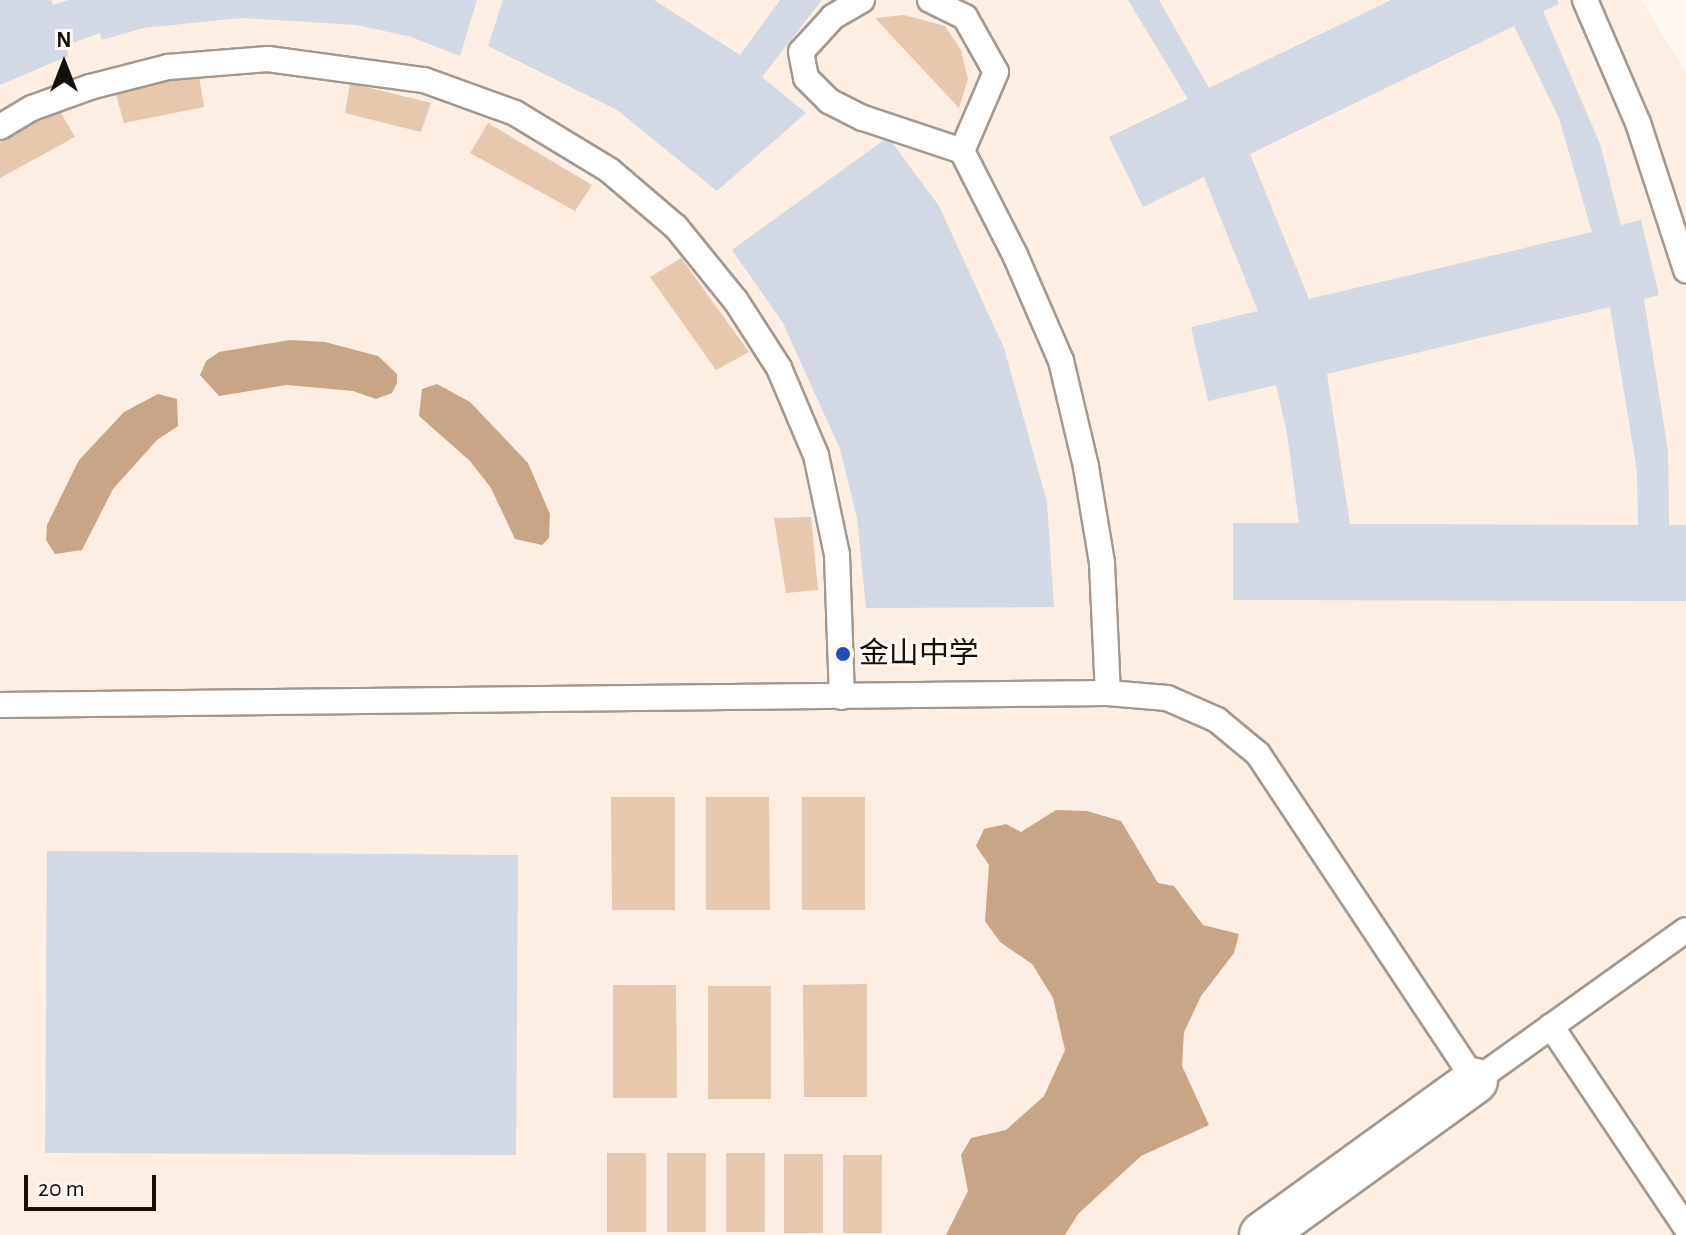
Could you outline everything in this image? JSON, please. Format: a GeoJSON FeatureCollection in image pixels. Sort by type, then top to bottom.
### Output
{"type":"FeatureCollection","features":[{"type":"Feature","properties":{"kind":"street"},"geometry":{"type":"LineString","coordinates":[[1262,1235],[1475,1081]]}},
{"type":"Feature","properties":{"kind":"lane"},"geometry":{"type":"LineString","coordinates":[[862,0],[833,17],[801,52],[806,78],[829,101],[863,118],[962,151],[1061,361],[1102,563],[1108,693]]}},
{"type":"Feature","properties":{"kind":"lane"},"geometry":{"type":"LineString","coordinates":[[930,0],[965,17],[996,72],[962,151]]}},
{"type":"Feature","properties":{"kind":"lane"},"geometry":{"type":"LineString","coordinates":[[1585,0],[1638,123],[1686,270]]}},
{"type":"Feature","properties":{"kind":"lane"},"geometry":{"type":"LineString","coordinates":[[0,127],[32,108],[90,87],[168,67],[268,59],[424,80],[515,113],[609,170],[676,227],[736,301],[779,368],[816,455],[837,555],[842,697]]}},
{"type":"Feature","properties":{"kind":"lane"},"geometry":{"type":"LineString","coordinates":[[0,705],[1108,693],[1167,698],[1217,720],[1258,754],[1475,1081],[1686,930]]}},
{"type":"Feature","properties":{"kind":"lane"},"geometry":{"type":"LineString","coordinates":[[1551,1026],[1686,1228]]}},
{"type":"Feature","properties":{"kind":"shaded area","name":"金山中学"},"geometry":{"type":"Polygon","coordinates":[[[0,0],[1641,0],[1686,73],[1686,1235],[0,1235],[0,0]]]}},
{"type":"Feature","properties":{"kind":"shaded area"},"geometry":{"type":"Polygon","coordinates":[[[904,15],[945,26],[961,50],[968,79],[959,108],[875,18],[904,15]]]}},
{"type":"Feature","properties":{"kind":"shaded area"},"geometry":{"type":"Polygon","coordinates":[[[199,76],[204,107],[124,123],[115,91],[199,76]]]}},
{"type":"Feature","properties":{"kind":"shaded area"},"geometry":{"type":"Polygon","coordinates":[[[350,83],[431,103],[421,132],[345,113],[350,83]]]}},
{"type":"Feature","properties":{"kind":"shaded area"},"geometry":{"type":"Polygon","coordinates":[[[58,108],[75,137],[0,178],[0,142],[58,108]]]}},
{"type":"Feature","properties":{"kind":"shaded area"},"geometry":{"type":"Polygon","coordinates":[[[488,123],[592,185],[575,211],[470,153],[488,123]]]}},
{"type":"Feature","properties":{"kind":"shaded area"},"geometry":{"type":"Polygon","coordinates":[[[681,258],[749,352],[716,370],[650,277],[681,258]]]}},
{"type":"Feature","properties":{"kind":"shaded area"},"geometry":{"type":"Polygon","coordinates":[[[290,340],[325,342],[378,356],[397,374],[397,383],[392,393],[376,399],[353,391],[287,385],[219,396],[200,375],[206,361],[219,352],[290,340]]]}},
{"type":"Feature","properties":{"kind":"shaded area"},"geometry":{"type":"Polygon","coordinates":[[[437,384],[470,402],[528,463],[550,514],[549,538],[542,545],[515,539],[491,488],[470,461],[419,416],[422,389],[437,384]]]}},
{"type":"Feature","properties":{"kind":"shaded area"},"geometry":{"type":"Polygon","coordinates":[[[158,394],[177,399],[178,426],[157,440],[113,489],[82,550],[55,554],[46,540],[47,525],[79,460],[124,412],[158,394]]]}},
{"type":"Feature","properties":{"kind":"shaded area"},"geometry":{"type":"Polygon","coordinates":[[[811,517],[818,590],[786,593],[774,518],[811,517]]]}},
{"type":"Feature","properties":{"kind":"shaded area"},"geometry":{"type":"Polygon","coordinates":[[[611,797],[675,797],[675,910],[612,910],[611,797]]]}},
{"type":"Feature","properties":{"kind":"shaded area"},"geometry":{"type":"Polygon","coordinates":[[[706,797],[769,797],[770,910],[706,910],[706,797]]]}},
{"type":"Feature","properties":{"kind":"shaded area"},"geometry":{"type":"Polygon","coordinates":[[[802,797],[865,797],[865,910],[802,910],[802,797]]]}},
{"type":"Feature","properties":{"kind":"shaded area"},"geometry":{"type":"Polygon","coordinates":[[[1056,810],[1087,811],[1121,821],[1158,883],[1174,886],[1203,925],[1239,934],[1234,953],[1201,996],[1184,1032],[1182,1066],[1209,1125],[1141,1156],[1078,1214],[1065,1235],[946,1235],[968,1191],[961,1155],[971,1138],[1006,1130],[1044,1096],[1065,1050],[1053,998],[1032,964],[1000,942],[985,921],[989,865],[976,846],[984,829],[1006,824],[1021,832],[1056,810]]]}},
{"type":"Feature","properties":{"kind":"shaded area"},"geometry":{"type":"Polygon","coordinates":[[[867,984],[867,1097],[804,1097],[803,985],[867,984]]]}},
{"type":"Feature","properties":{"kind":"shaded area"},"geometry":{"type":"Polygon","coordinates":[[[613,985],[676,985],[677,1098],[613,1098],[613,985]]]}},
{"type":"Feature","properties":{"kind":"shaded area"},"geometry":{"type":"Polygon","coordinates":[[[708,986],[771,986],[771,1099],[708,1099],[708,986]]]}},
{"type":"Feature","properties":{"kind":"shaded area"},"geometry":{"type":"Polygon","coordinates":[[[607,1153],[646,1153],[646,1232],[607,1232],[607,1153]]]}},
{"type":"Feature","properties":{"kind":"shaded area"},"geometry":{"type":"Polygon","coordinates":[[[667,1153],[706,1153],[706,1232],[667,1232],[667,1153]]]}},
{"type":"Feature","properties":{"kind":"shaded area"},"geometry":{"type":"Polygon","coordinates":[[[726,1153],[765,1153],[765,1232],[726,1232],[726,1153]]]}},
{"type":"Feature","properties":{"kind":"shaded area"},"geometry":{"type":"Polygon","coordinates":[[[784,1154],[823,1154],[823,1233],[784,1233],[784,1154]]]}},
{"type":"Feature","properties":{"kind":"shaded area"},"geometry":{"type":"Polygon","coordinates":[[[843,1155],[882,1155],[882,1233],[843,1233],[843,1155]]]}},
{"type":"Feature","properties":{"kind":"building"},"geometry":{"type":"Polygon","coordinates":[[[0,0],[51,0],[53,5],[69,0],[477,0],[460,56],[411,37],[357,25],[241,18],[143,28],[102,40],[100,33],[66,45],[68,56],[0,85],[0,0]]]}},
{"type":"Feature","properties":{"kind":"building"},"geometry":{"type":"Polygon","coordinates":[[[503,0],[654,0],[740,55],[780,0],[822,0],[762,77],[806,113],[717,191],[617,110],[488,46],[503,0]]]}},
{"type":"Feature","properties":{"kind":"building"},"geometry":{"type":"Polygon","coordinates":[[[1128,0],[1159,0],[1209,88],[1391,0],[1557,0],[1559,4],[1543,11],[1600,144],[1621,225],[1641,220],[1659,295],[1644,299],[1668,451],[1669,525],[1686,525],[1686,601],[1233,600],[1233,523],[1299,523],[1287,433],[1276,385],[1208,401],[1191,327],[1258,311],[1204,177],[1143,207],[1109,137],[1188,99],[1128,0]],[[1514,26],[1250,154],[1309,299],[1592,232],[1559,118],[1514,26]],[[1610,307],[1327,374],[1350,524],[1638,525],[1637,471],[1610,307]]]}},
{"type":"Feature","properties":{"kind":"building"},"geometry":{"type":"Polygon","coordinates":[[[888,137],[939,206],[1004,348],[1047,502],[1054,607],[866,608],[857,518],[840,449],[783,323],[732,250],[888,137]]]}},
{"type":"Feature","properties":{"kind":"building"},"geometry":{"type":"Polygon","coordinates":[[[47,851],[518,855],[516,1155],[45,1153],[47,851]]]}},
{"type":"Feature","properties":{"kind":"place","name":"金山中学"},"geometry":{"type":"Point","coordinates":[843,654]}}]}
